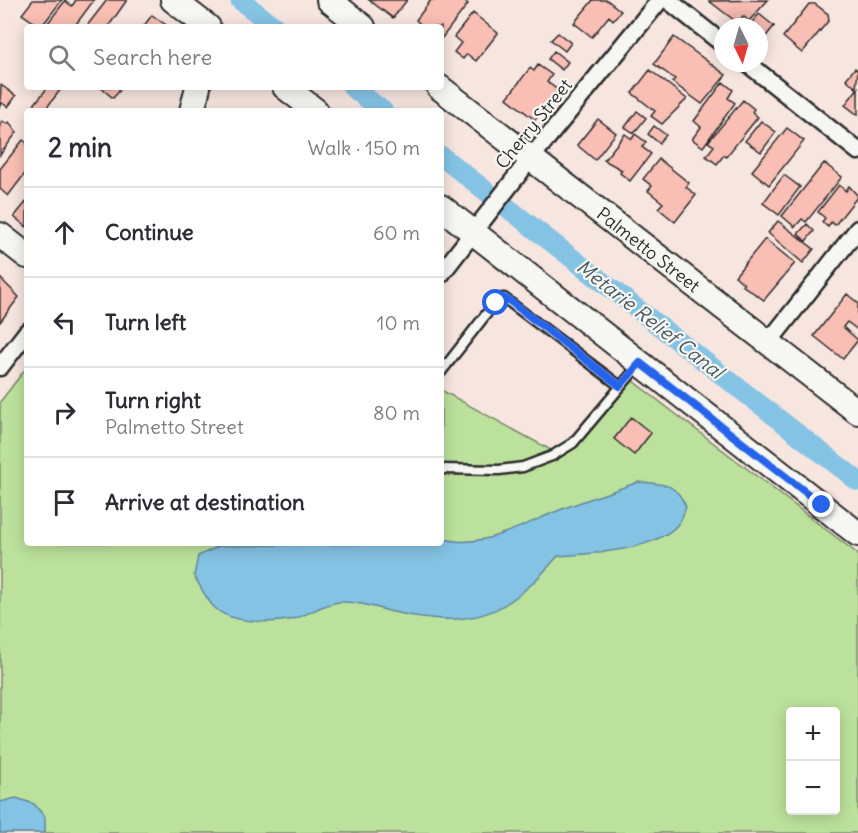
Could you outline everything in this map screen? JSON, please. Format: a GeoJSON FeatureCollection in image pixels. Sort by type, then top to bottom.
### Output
{"type":"FeatureCollection","features":[{"type":"Feature","properties":{"kind":"street"},"geometry":{"type":"LineString","coordinates":[[173,0],[185,24]]}},
{"type":"Feature","properties":{"kind":"street"},"geometry":{"type":"LineString","coordinates":[[173,0],[204,24]]}},
{"type":"Feature","properties":{"kind":"street"},"geometry":{"type":"LineString","coordinates":[[329,0],[359,24]]}},
{"type":"Feature","properties":{"kind":"street","name":"Cherry Street"},"geometry":{"type":"LineString","coordinates":[[444,270],[526,164],[660,0]]}},
{"type":"Feature","properties":{"kind":"street"},"geometry":{"type":"LineString","coordinates":[[668,0],[714,37]]}},
{"type":"Feature","properties":{"kind":"street"},"geometry":{"type":"LineString","coordinates":[[758,72],[858,151]]}},
{"type":"Feature","properties":{"kind":"street"},"geometry":{"type":"LineString","coordinates":[[193,108],[197,90]]}},
{"type":"Feature","properties":{"kind":"street"},"geometry":{"type":"LineString","coordinates":[[289,90],[312,108]]}},
{"type":"Feature","properties":{"kind":"street","name":"Palmetto Street"},"geometry":{"type":"LineString","coordinates":[[442,90],[526,164],[858,412]]}},
{"type":"Feature","properties":{"kind":"street"},"geometry":{"type":"LineString","coordinates":[[444,209],[477,226],[640,363],[858,534]]}},
{"type":"Feature","properties":{"kind":"street"},"geometry":{"type":"LineString","coordinates":[[768,343],[858,229]]}},
{"type":"Feature","properties":{"kind":"street"},"geometry":{"type":"LineString","coordinates":[[0,235],[24,254]]}},
{"type":"Feature","properties":{"kind":"street"},"geometry":{"type":"LineString","coordinates":[[0,367],[24,336]]}},
{"type":"Feature","properties":{"kind":"lane"},"geometry":{"type":"LineString","coordinates":[[444,368],[498,299],[504,298],[620,386]]}},
{"type":"Feature","properties":{"kind":"lane"},"geometry":{"type":"LineString","coordinates":[[444,469],[499,470],[523,467],[552,456],[573,443],[640,363]]}},
{"type":"Feature","properties":{"kind":"green space"},"geometry":{"type":"Polygon","coordinates":[[[24,371],[24,546],[444,546],[444,392],[560,455],[625,375],[858,554],[858,833],[0,833],[0,402],[24,371]]]}},
{"type":"Feature","properties":{"kind":"water"},"geometry":{"type":"Polygon","coordinates":[[[638,482],[654,483],[673,489],[686,507],[678,524],[668,533],[654,540],[622,549],[558,556],[540,576],[506,604],[488,613],[469,618],[425,618],[362,604],[340,602],[328,604],[288,620],[266,622],[242,620],[221,613],[214,607],[194,576],[198,556],[219,546],[444,546],[444,539],[456,541],[486,539],[638,482]]]}},
{"type":"Feature","properties":{"kind":"water"},"geometry":{"type":"Polygon","coordinates":[[[16,798],[34,804],[45,817],[45,833],[0,833],[0,802],[16,798]]]}},
{"type":"Feature","properties":{"kind":"building"},"geometry":{"type":"Polygon","coordinates":[[[33,0],[62,0],[43,24],[37,24],[22,14],[33,0]]]}},
{"type":"Feature","properties":{"kind":"building"},"geometry":{"type":"Polygon","coordinates":[[[76,0],[94,0],[76,24],[47,24],[65,1],[72,6],[76,0]]]}},
{"type":"Feature","properties":{"kind":"building"},"geometry":{"type":"Polygon","coordinates":[[[107,0],[127,0],[110,24],[88,24],[107,0]]]}},
{"type":"Feature","properties":{"kind":"building"},"geometry":{"type":"Polygon","coordinates":[[[369,0],[407,0],[393,18],[369,0]]]}},
{"type":"Feature","properties":{"kind":"building"},"geometry":{"type":"Polygon","coordinates":[[[431,0],[463,0],[468,4],[444,35],[444,24],[420,24],[416,20],[431,0]]]}},
{"type":"Feature","properties":{"kind":"building"},"geometry":{"type":"Polygon","coordinates":[[[593,0],[607,0],[621,11],[613,20],[609,16],[592,37],[574,23],[593,0]]]}},
{"type":"Feature","properties":{"kind":"building"},"geometry":{"type":"Polygon","coordinates":[[[768,0],[752,18],[743,16],[731,18],[709,1],[768,0]]]}},
{"type":"Feature","properties":{"kind":"building"},"geometry":{"type":"Polygon","coordinates":[[[809,4],[815,4],[828,14],[829,20],[802,53],[783,37],[809,4]]]}},
{"type":"Feature","properties":{"kind":"building"},"geometry":{"type":"Polygon","coordinates":[[[473,13],[498,33],[476,61],[467,54],[463,59],[454,52],[461,43],[454,37],[473,13]]]}},
{"type":"Feature","properties":{"kind":"building"},"geometry":{"type":"Polygon","coordinates":[[[152,15],[165,24],[145,24],[152,15]]]}},
{"type":"Feature","properties":{"kind":"building"},"geometry":{"type":"Polygon","coordinates":[[[768,21],[774,26],[768,34],[768,21]]]}},
{"type":"Feature","properties":{"kind":"building"},"geometry":{"type":"Polygon","coordinates":[[[558,33],[571,43],[565,51],[551,40],[558,33]]]}},
{"type":"Feature","properties":{"kind":"building"},"geometry":{"type":"Polygon","coordinates":[[[674,37],[714,66],[714,72],[722,72],[726,75],[702,104],[672,82],[675,79],[654,64],[674,37]]]}},
{"type":"Feature","properties":{"kind":"building"},"geometry":{"type":"Polygon","coordinates":[[[554,51],[568,62],[562,70],[548,59],[554,51]]]}},
{"type":"Feature","properties":{"kind":"building"},"geometry":{"type":"Polygon","coordinates":[[[538,65],[552,75],[547,82],[558,90],[535,120],[507,98],[530,68],[534,71],[538,65]]]}},
{"type":"Feature","properties":{"kind":"building"},"geometry":{"type":"Polygon","coordinates":[[[855,68],[858,71],[856,88],[846,79],[855,68]]]}},
{"type":"Feature","properties":{"kind":"building"},"geometry":{"type":"Polygon","coordinates":[[[650,70],[687,99],[662,124],[651,116],[655,111],[632,93],[650,70]]]}},
{"type":"Feature","properties":{"kind":"building"},"geometry":{"type":"Polygon","coordinates":[[[723,82],[733,90],[728,98],[735,103],[703,147],[692,139],[701,127],[694,121],[723,82]]]}},
{"type":"Feature","properties":{"kind":"building"},"geometry":{"type":"Polygon","coordinates":[[[1,85],[16,96],[8,107],[2,103],[0,106],[1,85]]]}},
{"type":"Feature","properties":{"kind":"building"},"geometry":{"type":"Polygon","coordinates":[[[858,88],[858,115],[845,105],[858,88]]]}},
{"type":"Feature","properties":{"kind":"building"},"geometry":{"type":"Polygon","coordinates":[[[46,90],[60,90],[46,108],[31,108],[46,90]]]}},
{"type":"Feature","properties":{"kind":"building"},"geometry":{"type":"Polygon","coordinates":[[[104,90],[120,90],[113,98],[104,90]]]}},
{"type":"Feature","properties":{"kind":"building"},"geometry":{"type":"Polygon","coordinates":[[[743,100],[754,109],[752,112],[758,117],[726,157],[724,155],[717,164],[706,156],[714,146],[708,142],[743,100]]]}},
{"type":"Feature","properties":{"kind":"building"},"geometry":{"type":"Polygon","coordinates":[[[637,111],[646,118],[634,133],[625,127],[637,111]]]}},
{"type":"Feature","properties":{"kind":"building"},"geometry":{"type":"Polygon","coordinates":[[[598,119],[616,133],[595,160],[577,145],[598,119]]]}},
{"type":"Feature","properties":{"kind":"building"},"geometry":{"type":"Polygon","coordinates":[[[2,121],[7,124],[9,122],[17,132],[0,155],[0,124],[2,121]]]}},
{"type":"Feature","properties":{"kind":"building"},"geometry":{"type":"Polygon","coordinates":[[[761,121],[776,132],[761,152],[745,141],[761,121]]]}},
{"type":"Feature","properties":{"kind":"building"},"geometry":{"type":"Polygon","coordinates":[[[654,126],[666,135],[659,143],[648,134],[654,126]]]}},
{"type":"Feature","properties":{"kind":"building"},"geometry":{"type":"Polygon","coordinates":[[[787,128],[804,141],[769,185],[752,171],[787,128]]]}},
{"type":"Feature","properties":{"kind":"building"},"geometry":{"type":"Polygon","coordinates":[[[625,134],[632,139],[635,134],[646,142],[642,147],[651,154],[630,181],[620,173],[622,170],[604,160],[625,134]]]}},
{"type":"Feature","properties":{"kind":"building"},"geometry":{"type":"Polygon","coordinates":[[[24,141],[24,175],[8,196],[0,189],[0,169],[24,141]]]}},
{"type":"Feature","properties":{"kind":"building"},"geometry":{"type":"Polygon","coordinates":[[[659,159],[689,183],[686,187],[696,195],[675,222],[658,208],[663,203],[648,191],[652,186],[643,179],[659,159]]]}},
{"type":"Feature","properties":{"kind":"building"},"geometry":{"type":"Polygon","coordinates":[[[824,163],[842,177],[806,222],[802,219],[795,227],[782,216],[824,163]]]}},
{"type":"Feature","properties":{"kind":"building"},"geometry":{"type":"Polygon","coordinates":[[[784,175],[800,187],[779,215],[763,203],[784,175]]]}},
{"type":"Feature","properties":{"kind":"building"},"geometry":{"type":"Polygon","coordinates":[[[839,185],[846,191],[849,186],[858,196],[835,225],[831,222],[828,227],[822,222],[825,218],[818,212],[839,185]]]}},
{"type":"Feature","properties":{"kind":"building"},"geometry":{"type":"Polygon","coordinates":[[[24,205],[24,225],[14,217],[24,205]]]}},
{"type":"Feature","properties":{"kind":"building"},"geometry":{"type":"Polygon","coordinates":[[[778,221],[814,249],[803,263],[768,233],[778,221]]]}},
{"type":"Feature","properties":{"kind":"building"},"geometry":{"type":"Polygon","coordinates":[[[807,224],[814,231],[806,241],[798,234],[807,224]]]}},
{"type":"Feature","properties":{"kind":"building"},"geometry":{"type":"Polygon","coordinates":[[[765,239],[795,263],[764,300],[742,285],[744,284],[735,276],[765,239]]]}},
{"type":"Feature","properties":{"kind":"building"},"geometry":{"type":"Polygon","coordinates":[[[0,278],[19,297],[0,322],[0,278]]]}},
{"type":"Feature","properties":{"kind":"building"},"geometry":{"type":"Polygon","coordinates":[[[847,294],[858,303],[858,330],[847,322],[843,327],[858,340],[843,359],[814,336],[847,294]]]}},
{"type":"Feature","properties":{"kind":"building"},"geometry":{"type":"Polygon","coordinates":[[[631,417],[651,433],[634,455],[614,439],[631,417]]]}},
{"type":"Feature","properties":{"kind":"waterway","name":"Metarie Relief Canal"},"geometry":{"type":"LineString","coordinates":[[240,0],[271,24]]}},
{"type":"Feature","properties":{"kind":"waterway","name":"Metarie Relief Canal"},"geometry":{"type":"LineString","coordinates":[[356,90],[379,108]]}},
{"type":"Feature","properties":{"kind":"waterway","name":"Metarie Relief Canal"},"geometry":{"type":"LineString","coordinates":[[444,158],[858,481]]}},
{"type":"Feature","properties":{"kind":"route"},"geometry":{"type":"LineString","coordinates":[[496,303],[498,299],[504,298],[510,301],[620,386],[640,363],[822,505]]}}]}
